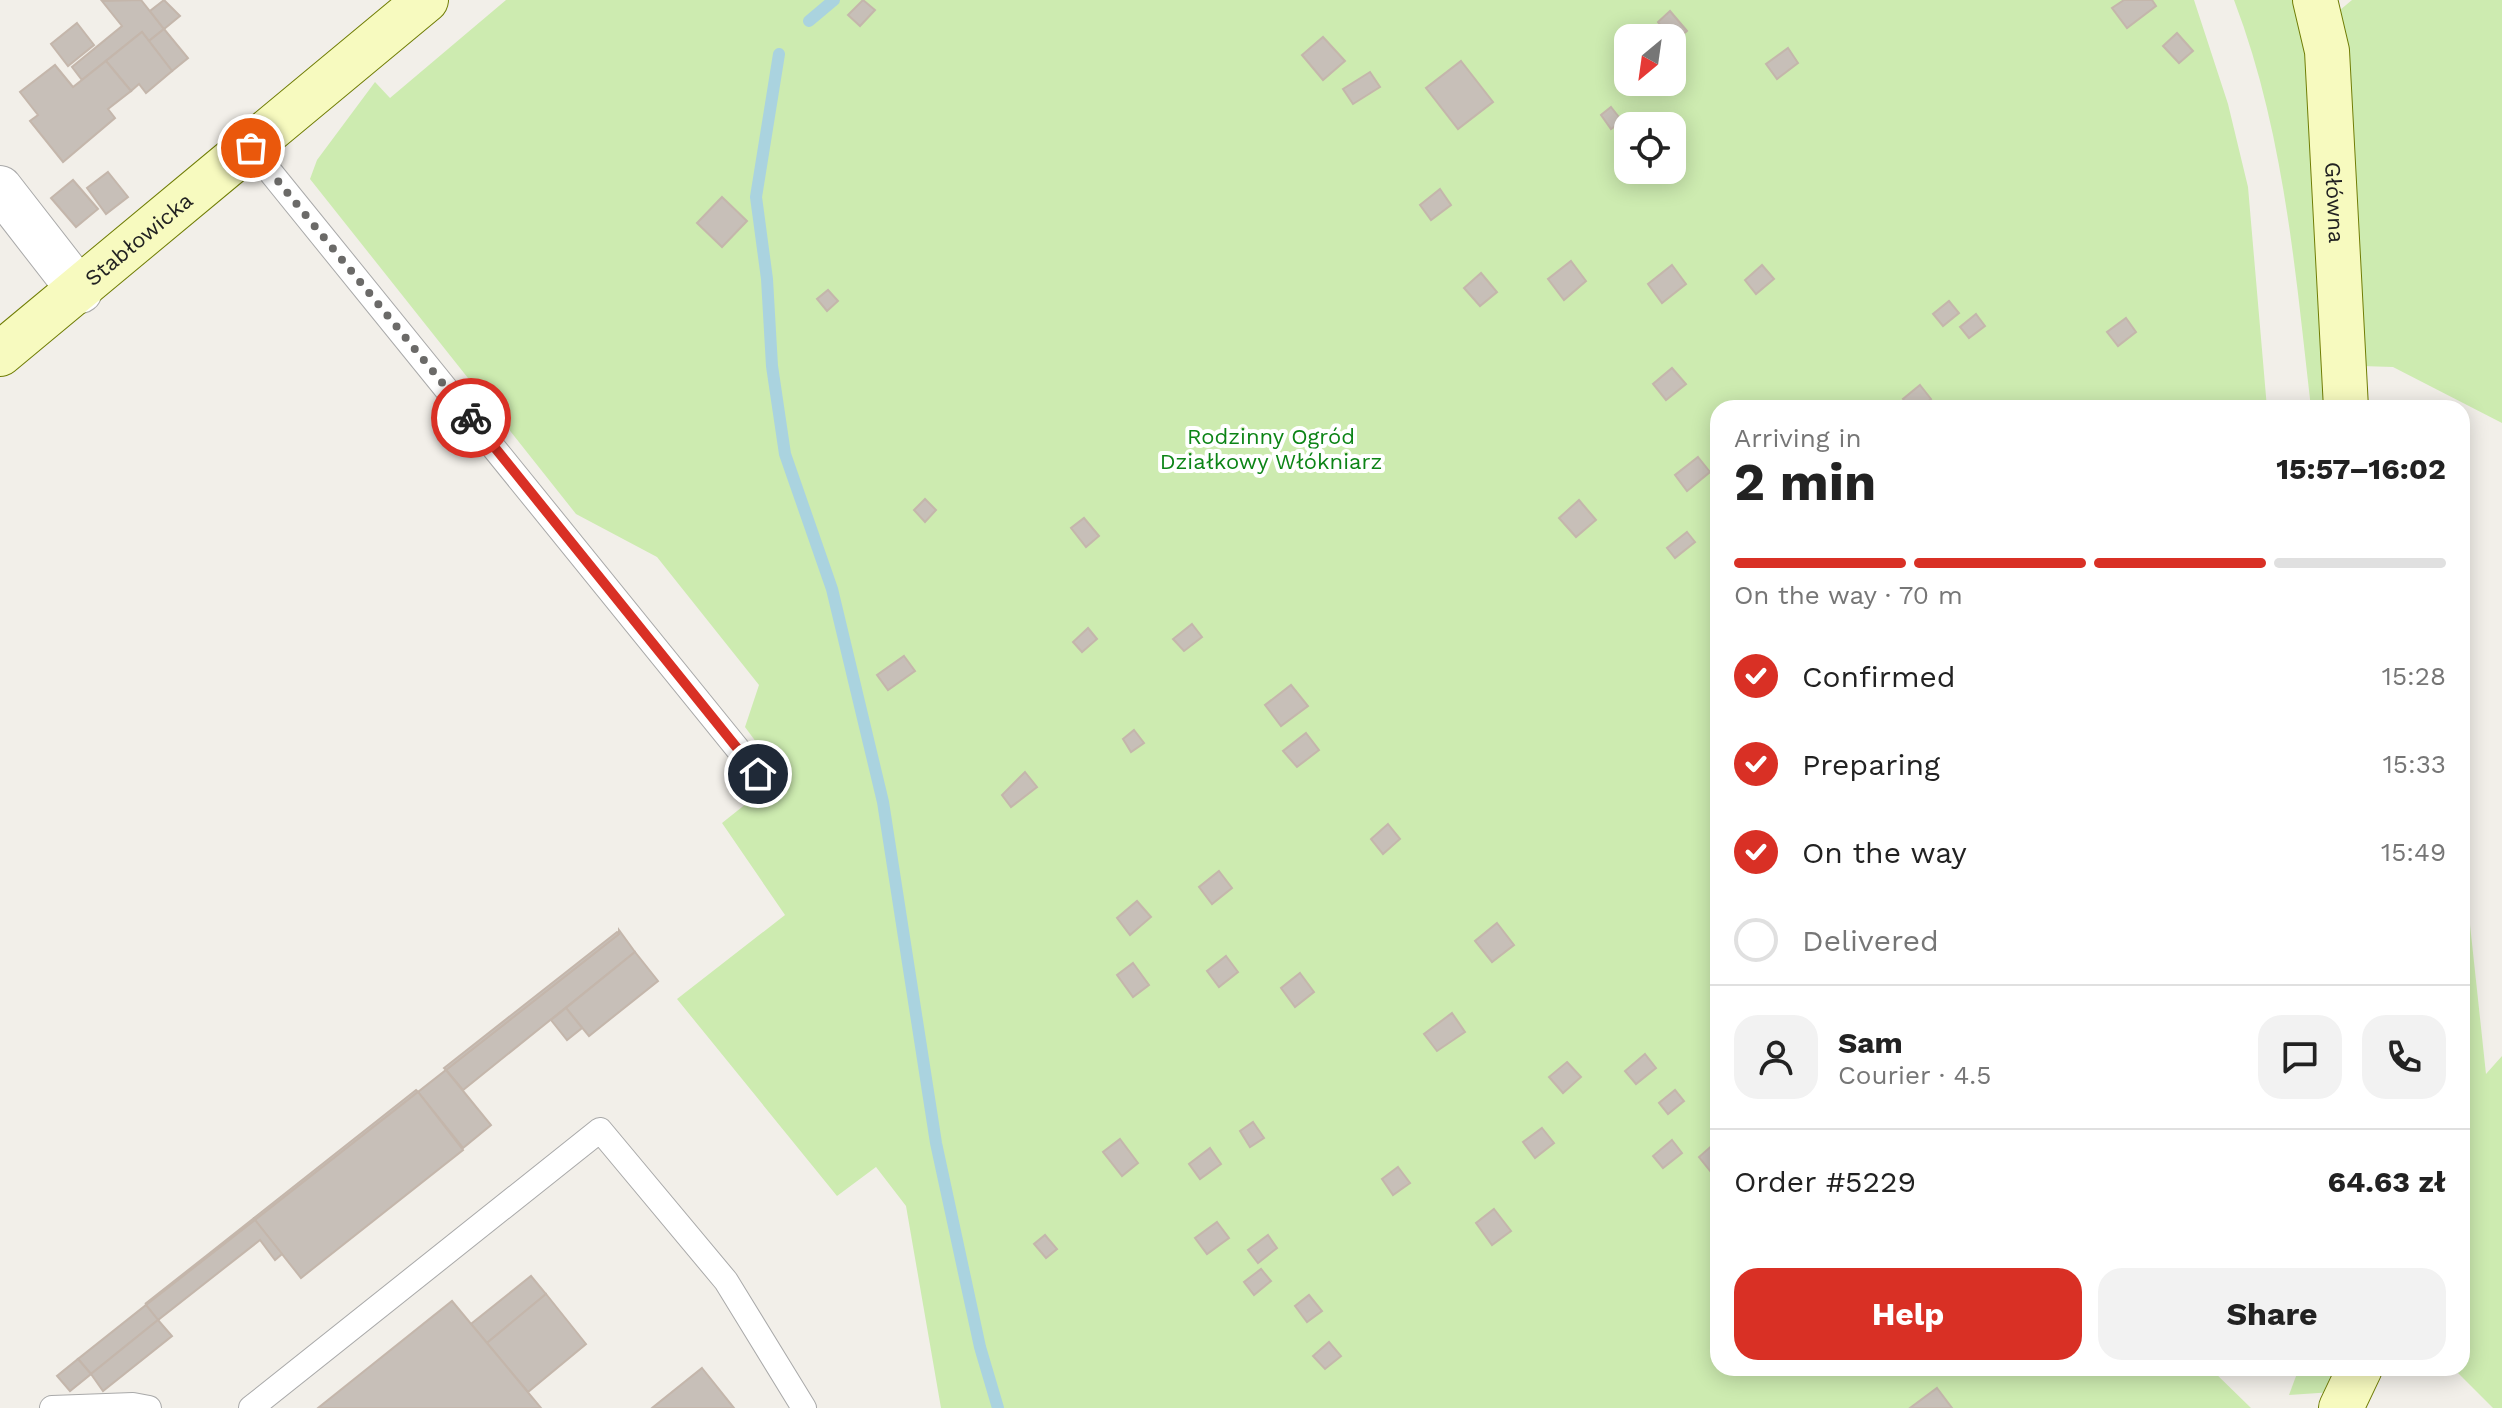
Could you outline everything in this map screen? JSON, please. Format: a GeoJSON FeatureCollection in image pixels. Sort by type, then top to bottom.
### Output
{"type":"FeatureCollection","features":[{"type":"Feature","properties":{"kind":"street","name":"Stabłowicka"},"geometry":{"type":"LineString","coordinates":[[0,354],[80,291],[426,0]]}},
{"type":"Feature","properties":{"kind":"street","name":"Główna"},"geometry":{"type":"LineString","coordinates":[[2315,0],[2327,51],[2346,400]]}},
{"type":"Feature","properties":{"kind":"street"},"geometry":{"type":"LineString","coordinates":[[0,188],[80,291]]}},
{"type":"Feature","properties":{"kind":"street"},"geometry":{"type":"LineString","coordinates":[[2341,1408],[2356,1376]]}},
{"type":"Feature","properties":{"kind":"lane"},"geometry":{"type":"LineString","coordinates":[[251,148],[758,774]]}},
{"type":"Feature","properties":{"kind":"lane"},"geometry":{"type":"LineString","coordinates":[[251,1408],[600,1130],[726,1281],[804,1408]]}},
{"type":"Feature","properties":{"kind":"lane"},"geometry":{"type":"LineString","coordinates":[[52,1408],[133,1405],[149,1408]]}},
{"type":"Feature","properties":{"kind":"green space","name":"Rodzinny Ogród Działkowy Włókniarz"},"geometry":{"type":"Polygon","coordinates":[[[506,0],[2194,0],[2228,104],[2248,187],[2266,400],[1710,400],[1710,1376],[2218,1376],[2251,1408],[941,1408],[906,1206],[876,1167],[837,1196],[677,999],[785,915],[722,823],[781,776],[745,727],[759,685],[657,557],[576,514],[310,179],[317,160],[375,82],[390,98],[506,0]]]}},
{"type":"Feature","properties":{"kind":"green space"},"geometry":{"type":"Polygon","coordinates":[[[2234,0],[2300,0],[2309,36],[2332,400],[2310,400],[2285,201],[2265,99],[2234,0]]]}},
{"type":"Feature","properties":{"kind":"green space"},"geometry":{"type":"Polygon","coordinates":[[[2352,0],[2502,0],[2502,423],[2470,407],[2470,400],[2457,400],[2393,367],[2361,366],[2350,76],[2340,10],[2352,0]]]}},
{"type":"Feature","properties":{"kind":"green space"},"geometry":{"type":"Polygon","coordinates":[[[2470,925],[2486,1074],[2502,1056],[2502,1408],[2493,1408],[2461,1376],[2470,1376],[2470,925]]]}},
{"type":"Feature","properties":{"kind":"green space"},"geometry":{"type":"Polygon","coordinates":[[[2296,1376],[2341,1376],[2333,1392],[2289,1395],[2296,1376]]]}},
{"type":"Feature","properties":{"kind":"building"},"geometry":{"type":"Polygon","coordinates":[[[141,0],[164,29],[149,41],[142,32],[82,80],[72,67],[122,26],[102,1],[141,0]]]}},
{"type":"Feature","properties":{"kind":"building"},"geometry":{"type":"Polygon","coordinates":[[[164,0],[180,16],[164,29],[150,11],[164,0]]]}},
{"type":"Feature","properties":{"kind":"building"},"geometry":{"type":"Polygon","coordinates":[[[863,0],[875,10],[860,26],[848,15],[863,0]]]}},
{"type":"Feature","properties":{"kind":"building"},"geometry":{"type":"Polygon","coordinates":[[[2124,0],[2152,0],[2156,6],[2127,28],[2112,8],[2124,0]]]}},
{"type":"Feature","properties":{"kind":"building"},"geometry":{"type":"Polygon","coordinates":[[[1670,11],[1681,24],[1660,24],[1658,22],[1670,11]]]}},
{"type":"Feature","properties":{"kind":"building"},"geometry":{"type":"Polygon","coordinates":[[[77,23],[94,45],[68,66],[51,44],[77,23]]]}},
{"type":"Feature","properties":{"kind":"building"},"geometry":{"type":"Polygon","coordinates":[[[164,29],[188,58],[172,71],[149,41],[164,29]]]}},
{"type":"Feature","properties":{"kind":"building"},"geometry":{"type":"Polygon","coordinates":[[[142,32],[172,71],[146,93],[139,84],[131,91],[106,61],[142,32]]]}},
{"type":"Feature","properties":{"kind":"building"},"geometry":{"type":"Polygon","coordinates":[[[2177,33],[2193,51],[2179,63],[2163,46],[2177,33]]]}},
{"type":"Feature","properties":{"kind":"building"},"geometry":{"type":"Polygon","coordinates":[[[1323,37],[1345,61],[1323,80],[1302,55],[1323,37]]]}},
{"type":"Feature","properties":{"kind":"building"},"geometry":{"type":"Polygon","coordinates":[[[1788,48],[1798,63],[1777,79],[1766,64],[1788,48]]]}},
{"type":"Feature","properties":{"kind":"building"},"geometry":{"type":"Polygon","coordinates":[[[106,61],[131,91],[108,109],[115,118],[63,162],[30,121],[38,115],[20,92],[55,65],[73,87],[106,61]]]}},
{"type":"Feature","properties":{"kind":"building"},"geometry":{"type":"Polygon","coordinates":[[[1461,61],[1493,102],[1458,129],[1426,88],[1461,61]]]}},
{"type":"Feature","properties":{"kind":"building"},"geometry":{"type":"Polygon","coordinates":[[[1370,72],[1380,87],[1353,104],[1343,89],[1370,72]]]}},
{"type":"Feature","properties":{"kind":"building"},"geometry":{"type":"Polygon","coordinates":[[[1611,107],[1615,112],[1614,127],[1611,129],[1601,115],[1611,107]]]}},
{"type":"Feature","properties":{"kind":"building"},"geometry":{"type":"Polygon","coordinates":[[[108,172],[128,197],[106,214],[87,188],[108,172]]]}},
{"type":"Feature","properties":{"kind":"building"},"geometry":{"type":"Polygon","coordinates":[[[73,180],[98,209],[76,227],[51,198],[73,180]]]}},
{"type":"Feature","properties":{"kind":"building"},"geometry":{"type":"Polygon","coordinates":[[[1440,189],[1451,205],[1431,220],[1420,205],[1440,189]]]}},
{"type":"Feature","properties":{"kind":"building"},"geometry":{"type":"Polygon","coordinates":[[[722,197],[747,221],[722,247],[697,223],[722,197]]]}},
{"type":"Feature","properties":{"kind":"building"},"geometry":{"type":"Polygon","coordinates":[[[1571,261],[1586,281],[1564,300],[1548,279],[1571,261]]]}},
{"type":"Feature","properties":{"kind":"building"},"geometry":{"type":"Polygon","coordinates":[[[1672,265],[1686,284],[1662,303],[1648,284],[1672,265]]]}},
{"type":"Feature","properties":{"kind":"building"},"geometry":{"type":"Polygon","coordinates":[[[1762,265],[1774,279],[1756,294],[1745,280],[1762,265]]]}},
{"type":"Feature","properties":{"kind":"building"},"geometry":{"type":"Polygon","coordinates":[[[1481,273],[1497,292],[1480,306],[1464,288],[1481,273]]]}},
{"type":"Feature","properties":{"kind":"building"},"geometry":{"type":"Polygon","coordinates":[[[828,290],[838,301],[827,311],[817,299],[828,290]]]}},
{"type":"Feature","properties":{"kind":"building"},"geometry":{"type":"Polygon","coordinates":[[[1949,301],[1959,313],[1943,326],[1933,314],[1949,301]]]}},
{"type":"Feature","properties":{"kind":"building"},"geometry":{"type":"Polygon","coordinates":[[[1976,314],[1985,326],[1969,338],[1960,327],[1976,314]]]}},
{"type":"Feature","properties":{"kind":"building"},"geometry":{"type":"Polygon","coordinates":[[[2126,318],[2136,332],[2118,346],[2107,332],[2126,318]]]}},
{"type":"Feature","properties":{"kind":"building"},"geometry":{"type":"Polygon","coordinates":[[[1672,368],[1686,384],[1666,400],[1653,384],[1672,368]]]}},
{"type":"Feature","properties":{"kind":"building"},"geometry":{"type":"Polygon","coordinates":[[[1920,385],[1931,399],[1904,400],[1920,385]]]}},
{"type":"Feature","properties":{"kind":"building"},"geometry":{"type":"Polygon","coordinates":[[[1698,457],[1710,472],[1687,491],[1675,475],[1698,457]]]}},
{"type":"Feature","properties":{"kind":"building"},"geometry":{"type":"Polygon","coordinates":[[[925,499],[936,510],[925,522],[914,510],[925,499]]]}},
{"type":"Feature","properties":{"kind":"building"},"geometry":{"type":"Polygon","coordinates":[[[1579,500],[1596,520],[1576,537],[1559,518],[1579,500]]]}},
{"type":"Feature","properties":{"kind":"building"},"geometry":{"type":"Polygon","coordinates":[[[1084,518],[1099,536],[1086,547],[1071,528],[1084,518]]]}},
{"type":"Feature","properties":{"kind":"building"},"geometry":{"type":"Polygon","coordinates":[[[1687,532],[1695,542],[1675,558],[1667,548],[1687,532]]]}},
{"type":"Feature","properties":{"kind":"building"},"geometry":{"type":"Polygon","coordinates":[[[1192,624],[1202,637],[1184,651],[1173,639],[1192,624]]]}},
{"type":"Feature","properties":{"kind":"building"},"geometry":{"type":"Polygon","coordinates":[[[1088,628],[1097,639],[1082,652],[1073,642],[1088,628]]]}},
{"type":"Feature","properties":{"kind":"building"},"geometry":{"type":"Polygon","coordinates":[[[904,656],[915,671],[888,690],[877,675],[904,656]]]}},
{"type":"Feature","properties":{"kind":"building"},"geometry":{"type":"Polygon","coordinates":[[[1291,685],[1308,706],[1281,726],[1265,705],[1291,685]]]}},
{"type":"Feature","properties":{"kind":"building"},"geometry":{"type":"Polygon","coordinates":[[[1134,730],[1144,743],[1131,752],[1123,739],[1134,730]]]}},
{"type":"Feature","properties":{"kind":"building"},"geometry":{"type":"Polygon","coordinates":[[[1306,733],[1319,750],[1297,767],[1283,751],[1306,733]]]}},
{"type":"Feature","properties":{"kind":"building"},"geometry":{"type":"Polygon","coordinates":[[[1025,772],[1037,787],[1011,807],[1002,795],[1025,772]]]}},
{"type":"Feature","properties":{"kind":"building"},"geometry":{"type":"Polygon","coordinates":[[[1388,824],[1400,839],[1383,854],[1371,839],[1388,824]]]}},
{"type":"Feature","properties":{"kind":"building"},"geometry":{"type":"Polygon","coordinates":[[[1219,871],[1232,888],[1212,904],[1199,887],[1219,871]]]}},
{"type":"Feature","properties":{"kind":"building"},"geometry":{"type":"Polygon","coordinates":[[[1137,901],[1151,917],[1130,935],[1117,918],[1137,901]]]}},
{"type":"Feature","properties":{"kind":"building"},"geometry":{"type":"Polygon","coordinates":[[[1497,923],[1514,945],[1492,962],[1475,941],[1497,923]]]}},
{"type":"Feature","properties":{"kind":"building"},"geometry":{"type":"Polygon","coordinates":[[[619,930],[635,952],[463,1090],[446,1070],[619,934],[619,930]]]}},
{"type":"Feature","properties":{"kind":"building"},"geometry":{"type":"Polygon","coordinates":[[[617,932],[619,934],[446,1070],[444,1068],[617,932]]]}},
{"type":"Feature","properties":{"kind":"building"},"geometry":{"type":"Polygon","coordinates":[[[635,952],[658,981],[589,1036],[566,1008],[635,952]]]}},
{"type":"Feature","properties":{"kind":"building"},"geometry":{"type":"Polygon","coordinates":[[[1226,956],[1238,972],[1219,987],[1207,971],[1226,956]]]}},
{"type":"Feature","properties":{"kind":"building"},"geometry":{"type":"Polygon","coordinates":[[[1133,963],[1149,985],[1133,997],[1117,975],[1133,963]]]}},
{"type":"Feature","properties":{"kind":"building"},"geometry":{"type":"Polygon","coordinates":[[[1300,973],[1314,992],[1295,1007],[1281,988],[1300,973]]]}},
{"type":"Feature","properties":{"kind":"building"},"geometry":{"type":"Polygon","coordinates":[[[566,1008],[582,1028],[567,1040],[551,1020],[566,1008]]]}},
{"type":"Feature","properties":{"kind":"building"},"geometry":{"type":"Polygon","coordinates":[[[1452,1013],[1465,1032],[1437,1051],[1424,1034],[1452,1013]]]}},
{"type":"Feature","properties":{"kind":"building"},"geometry":{"type":"Polygon","coordinates":[[[1645,1054],[1656,1068],[1636,1084],[1625,1071],[1645,1054]]]}},
{"type":"Feature","properties":{"kind":"building"},"geometry":{"type":"Polygon","coordinates":[[[1567,1062],[1581,1077],[1563,1093],[1549,1077],[1567,1062]]]}},
{"type":"Feature","properties":{"kind":"building"},"geometry":{"type":"Polygon","coordinates":[[[446,1070],[491,1125],[463,1148],[418,1092],[446,1070]]]}},
{"type":"Feature","properties":{"kind":"building"},"geometry":{"type":"Polygon","coordinates":[[[416,1090],[418,1092],[255,1220],[254,1218],[416,1090]]]}},
{"type":"Feature","properties":{"kind":"building"},"geometry":{"type":"Polygon","coordinates":[[[1675,1090],[1684,1101],[1668,1114],[1659,1103],[1675,1090]]]}},
{"type":"Feature","properties":{"kind":"building"},"geometry":{"type":"Polygon","coordinates":[[[418,1092],[463,1150],[301,1278],[255,1220],[418,1092]]]}},
{"type":"Feature","properties":{"kind":"building"},"geometry":{"type":"Polygon","coordinates":[[[1253,1122],[1264,1138],[1250,1147],[1240,1131],[1253,1122]]]}},
{"type":"Feature","properties":{"kind":"building"},"geometry":{"type":"Polygon","coordinates":[[[1542,1128],[1554,1143],[1535,1158],[1523,1142],[1542,1128]]]}},
{"type":"Feature","properties":{"kind":"building"},"geometry":{"type":"Polygon","coordinates":[[[1120,1139],[1138,1163],[1122,1176],[1103,1152],[1120,1139]]]}},
{"type":"Feature","properties":{"kind":"building"},"geometry":{"type":"Polygon","coordinates":[[[1672,1140],[1682,1153],[1663,1168],[1653,1156],[1672,1140]]]}},
{"type":"Feature","properties":{"kind":"building"},"geometry":{"type":"Polygon","coordinates":[[[1710,1147],[1710,1171],[1699,1157],[1710,1147]]]}},
{"type":"Feature","properties":{"kind":"building"},"geometry":{"type":"Polygon","coordinates":[[[1210,1148],[1221,1164],[1200,1179],[1189,1164],[1210,1148]]]}},
{"type":"Feature","properties":{"kind":"building"},"geometry":{"type":"Polygon","coordinates":[[[1398,1167],[1410,1183],[1393,1195],[1382,1179],[1398,1167]]]}},
{"type":"Feature","properties":{"kind":"building"},"geometry":{"type":"Polygon","coordinates":[[[1494,1209],[1511,1231],[1492,1245],[1476,1223],[1494,1209]]]}},
{"type":"Feature","properties":{"kind":"building"},"geometry":{"type":"Polygon","coordinates":[[[255,1220],[145,1304],[206,1256],[255,1220]]]}},
{"type":"Feature","properties":{"kind":"building"},"geometry":{"type":"Polygon","coordinates":[[[255,1220],[282,1254],[275,1260],[260,1240],[158,1320],[146,1305],[255,1220]]]}},
{"type":"Feature","properties":{"kind":"building"},"geometry":{"type":"Polygon","coordinates":[[[1217,1222],[1229,1238],[1207,1254],[1195,1238],[1217,1222]]]}},
{"type":"Feature","properties":{"kind":"building"},"geometry":{"type":"Polygon","coordinates":[[[1045,1235],[1057,1249],[1046,1258],[1034,1244],[1045,1235]]]}},
{"type":"Feature","properties":{"kind":"building"},"geometry":{"type":"Polygon","coordinates":[[[1268,1235],[1277,1248],[1258,1263],[1248,1250],[1268,1235]]]}},
{"type":"Feature","properties":{"kind":"building"},"geometry":{"type":"Polygon","coordinates":[[[1261,1269],[1271,1281],[1254,1295],[1244,1282],[1261,1269]]]}},
{"type":"Feature","properties":{"kind":"building"},"geometry":{"type":"Polygon","coordinates":[[[531,1276],[546,1294],[487,1343],[471,1324],[531,1276]]]}},
{"type":"Feature","properties":{"kind":"building"},"geometry":{"type":"Polygon","coordinates":[[[546,1294],[586,1344],[528,1392],[487,1343],[546,1294]]]}},
{"type":"Feature","properties":{"kind":"building"},"geometry":{"type":"Polygon","coordinates":[[[1309,1295],[1322,1311],[1307,1322],[1295,1306],[1309,1295]]]}},
{"type":"Feature","properties":{"kind":"building"},"geometry":{"type":"Polygon","coordinates":[[[452,1301],[541,1408],[318,1408],[452,1301]]]}},
{"type":"Feature","properties":{"kind":"building"},"geometry":{"type":"Polygon","coordinates":[[[146,1305],[158,1320],[91,1374],[78,1359],[146,1305]]]}},
{"type":"Feature","properties":{"kind":"building"},"geometry":{"type":"Polygon","coordinates":[[[158,1320],[172,1336],[103,1391],[91,1374],[158,1320]]]}},
{"type":"Feature","properties":{"kind":"building"},"geometry":{"type":"Polygon","coordinates":[[[1329,1342],[1341,1356],[1325,1369],[1313,1356],[1329,1342]]]}},
{"type":"Feature","properties":{"kind":"building"},"geometry":{"type":"Polygon","coordinates":[[[78,1359],[91,1374],[70,1391],[57,1376],[78,1359]]]}},
{"type":"Feature","properties":{"kind":"building"},"geometry":{"type":"Polygon","coordinates":[[[702,1368],[734,1408],[652,1408],[702,1368]]]}},
{"type":"Feature","properties":{"kind":"building"},"geometry":{"type":"Polygon","coordinates":[[[1937,1388],[1952,1408],[1910,1408],[1937,1388]]]}},
{"type":"Feature","properties":{"kind":"waterway"},"geometry":{"type":"LineString","coordinates":[[809,21],[834,0]]}},
{"type":"Feature","properties":{"kind":"waterway"},"geometry":{"type":"LineString","coordinates":[[779,54],[756,197],[767,279],[772,366],[785,454],[832,589],[883,802],[936,1143],[980,1347],[998,1408]]}},
{"type":"Feature","properties":{"kind":"way so far"},"geometry":{"type":"LineString","coordinates":[[251,148],[471,418]]}},
{"type":"Feature","properties":{"kind":"route"},"geometry":{"type":"LineString","coordinates":[[471,418],[758,774]]}}]}
